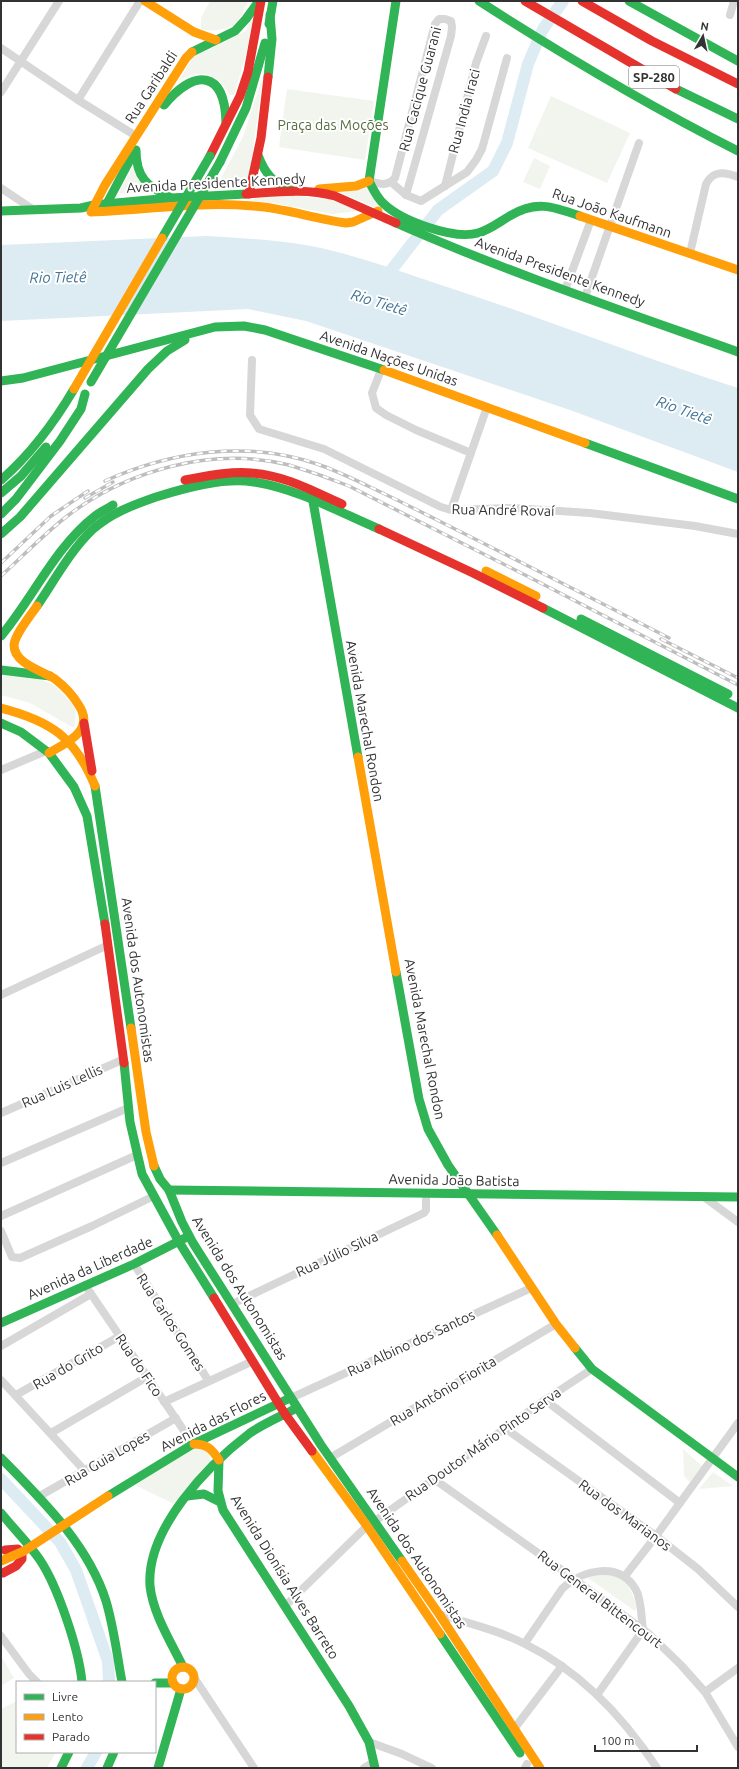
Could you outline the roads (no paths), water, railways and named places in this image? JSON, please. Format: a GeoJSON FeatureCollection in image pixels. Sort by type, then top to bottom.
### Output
{"type":"FeatureCollection","features":[{"type":"Feature","properties":{"kind":"main road","name":"Rua Garibaldi"},"geometry":{"type":"LineString","coordinates":[[93,209],[105,185],[191,52],[230,34],[240,26],[260,1]]}},
{"type":"Feature","properties":{"kind":"main road"},"geometry":{"type":"LineString","coordinates":[[1,480],[16,466],[48,430],[74,389],[210,156],[240,96],[248,72],[260,1]]}},
{"type":"Feature","properties":{"kind":"main road"},"geometry":{"type":"LineString","coordinates":[[1,493],[21,476],[56,435],[85,394],[220,162],[246,108],[265,45],[273,1]]}},
{"type":"Feature","properties":{"kind":"main road"},"geometry":{"type":"LineString","coordinates":[[390,209],[380,200],[369,181],[396,1]]}},
{"type":"Feature","properties":{"kind":"main road"},"geometry":{"type":"LineString","coordinates":[[480,1],[561,53],[688,126],[738,151]]}},
{"type":"Feature","properties":{"kind":"main road"},"geometry":{"type":"LineString","coordinates":[[629,1],[738,61]]}},
{"type":"Feature","properties":{"kind":"main road"},"geometry":{"type":"LineString","coordinates":[[146,2],[194,32],[216,40]]}},
{"type":"Feature","properties":{"kind":"main road","name":"SP-280"},"geometry":{"type":"LineString","coordinates":[[528,3],[670,86],[738,118]]}},
{"type":"Feature","properties":{"kind":"main road","name":"SP-280"},"geometry":{"type":"LineString","coordinates":[[585,3],[652,41],[738,84]]}},
{"type":"Feature","properties":{"kind":"main road"},"geometry":{"type":"LineString","coordinates":[[240,204],[249,194],[258,155],[271,46],[270,15]]}},
{"type":"Feature","properties":{"kind":"main road"},"geometry":{"type":"LineString","coordinates":[[191,52],[194,32]]}},
{"type":"Feature","properties":{"kind":"main road","name":"Rua Garibaldi"},"geometry":{"type":"LineString","coordinates":[[104,208],[136,149],[172,93],[190,80],[208,80],[216,84],[226,101],[226,124]]}},
{"type":"Feature","properties":{"kind":"main road"},"geometry":{"type":"LineString","coordinates":[[688,126],[704,127],[731,137]]}},
{"type":"Feature","properties":{"kind":"main road"},"geometry":{"type":"LineString","coordinates":[[136,149],[135,161],[139,175],[147,185],[171,198]]}},
{"type":"Feature","properties":{"kind":"main road"},"geometry":{"type":"LineString","coordinates":[[258,155],[270,179],[279,186],[293,191]]}},
{"type":"Feature","properties":{"kind":"main road"},"geometry":{"type":"LineString","coordinates":[[310,191],[356,186],[369,181]]}},
{"type":"Feature","properties":{"kind":"main road","name":"Avenida Presidente Kennedy"},"geometry":{"type":"LineString","coordinates":[[1,212],[81,208],[93,209],[171,198],[310,191],[335,196],[430,238],[565,290],[738,352]]}},
{"type":"Feature","properties":{"kind":"main road","name":"Avenida Presidente Kennedy"},"geometry":{"type":"LineString","coordinates":[[104,208],[240,204],[283,210],[346,223],[390,209]]}},
{"type":"Feature","properties":{"kind":"main road","name":"Rua João Kaufmann"},"geometry":{"type":"LineString","coordinates":[[390,209],[419,222],[459,235],[477,233],[521,209],[541,204],[553,206],[738,270]]}},
{"type":"Feature","properties":{"kind":"main road","name":"Avenida Nações Unidas"},"geometry":{"type":"LineString","coordinates":[[1,381],[23,378],[215,327],[244,326],[265,330],[381,370],[738,498]]}},
{"type":"Feature","properties":{"kind":"main road"},"geometry":{"type":"LineString","coordinates":[[1,534],[20,517],[148,369],[175,345],[215,327]]}},
{"type":"Feature","properties":{"kind":"main road"},"geometry":{"type":"LineString","coordinates":[[139,347],[148,353],[150,358],[148,369]]}},
{"type":"Feature","properties":{"kind":"main road","name":"Avenida Nações Unidas"},"geometry":{"type":"LineString","coordinates":[[1,376],[23,378]]}},
{"type":"Feature","properties":{"kind":"main road"},"geometry":{"type":"LineString","coordinates":[[1,385],[23,378]]}},
{"type":"Feature","properties":{"kind":"main road"},"geometry":{"type":"LineString","coordinates":[[1,514],[16,499],[60,441],[81,409],[85,394]]}},
{"type":"Feature","properties":{"kind":"main road"},"geometry":{"type":"LineString","coordinates":[[1,472],[16,466]]}},
{"type":"Feature","properties":{"kind":"main road"},"geometry":{"type":"LineString","coordinates":[[1,636],[15,620],[69,542],[88,521],[109,507],[163,486],[200,477],[231,473],[261,473],[311,490],[458,557],[738,700]]}},
{"type":"Feature","properties":{"kind":"main road"},"geometry":{"type":"LineString","coordinates":[[95,787],[82,710],[78,702],[73,695],[50,676],[24,662],[15,649],[15,640],[78,546],[92,530],[110,516],[127,506],[178,490],[224,482],[253,482],[271,485],[312,500],[436,555],[738,708]]}},
{"type":"Feature","properties":{"kind":"main road","name":"Avenida Marechal Rondon"},"geometry":{"type":"LineString","coordinates":[[311,490],[419,1098],[428,1129],[436,1146],[448,1165],[470,1195],[531,1288],[584,1361],[592,1369],[738,1477]]}},
{"type":"Feature","properties":{"kind":"main road"},"geometry":{"type":"LineString","coordinates":[[1,670],[50,676]]}},
{"type":"Feature","properties":{"kind":"main road","name":"Avenida dos Autonomistas"},"geometry":{"type":"LineString","coordinates":[[1,708],[38,721],[70,741],[89,773],[95,787],[146,1132],[153,1164],[160,1179],[169,1190],[189,1236],[330,1458],[439,1614],[540,1768]]}},
{"type":"Feature","properties":{"kind":"main road"},"geometry":{"type":"LineString","coordinates":[[47,752],[70,741],[81,730],[84,722]]}},
{"type":"Feature","properties":{"kind":"main road","name":"Avenida dos Autonomistas"},"geometry":{"type":"LineString","coordinates":[[1,723],[21,732],[47,752],[74,787],[87,816],[93,843],[108,945],[128,1108],[142,1174],[179,1242],[285,1414],[366,1526],[527,1767]]}},
{"type":"Feature","properties":{"kind":"main road"},"geometry":{"type":"LineString","coordinates":[[142,1174],[154,1184],[169,1190]]}},
{"type":"Feature","properties":{"kind":"main road","name":"Avenida João Batista"},"geometry":{"type":"LineString","coordinates":[[169,1190],[426,1193],[470,1195],[738,1197]]}},
{"type":"Feature","properties":{"kind":"main road","name":"Avenida da Liberdade"},"geometry":{"type":"LineString","coordinates":[[1,1323],[134,1264],[189,1236]]}},
{"type":"Feature","properties":{"kind":"main road","name":"Avenida das Flores"},"geometry":{"type":"LineString","coordinates":[[1,1561],[24,1552],[108,1496],[193,1444],[292,1398]]}},
{"type":"Feature","properties":{"kind":"main road"},"geometry":{"type":"LineString","coordinates":[[183,1667],[163,1625],[151,1590],[150,1576],[156,1550],[166,1530],[199,1479],[252,1432],[298,1408]]}},
{"type":"Feature","properties":{"kind":"main road"},"geometry":{"type":"LineString","coordinates":[[219,1460],[240,1434],[263,1411]]}},
{"type":"Feature","properties":{"kind":"main road"},"geometry":{"type":"LineString","coordinates":[[193,1444],[204,1444],[210,1446],[219,1460]]}},
{"type":"Feature","properties":{"kind":"main road"},"geometry":{"type":"LineString","coordinates":[[1,1458],[38,1497],[81,1549],[102,1590],[122,1681]]}},
{"type":"Feature","properties":{"kind":"main road","name":"Avenida Dionísia Alves Barreto"},"geometry":{"type":"LineString","coordinates":[[219,1460],[218,1484],[220,1502],[349,1706],[369,1742],[374,1765]]}},
{"type":"Feature","properties":{"kind":"main road"},"geometry":{"type":"LineString","coordinates":[[187,1496],[202,1494],[209,1495],[220,1502]]}},
{"type":"Feature","properties":{"kind":"main road"},"geometry":{"type":"LineString","coordinates":[[1,1513],[18,1531],[40,1560],[51,1579],[73,1638],[81,1670],[82,1681]]}},
{"type":"Feature","properties":{"kind":"main road"},"geometry":{"type":"LineString","coordinates":[[3,1551],[17,1543],[19,1540],[18,1531]]}},
{"type":"Feature","properties":{"kind":"main road"},"geometry":{"type":"LineString","coordinates":[[2,1574],[16,1566],[22,1559],[22,1554],[18,1549],[3,1551]]}},
{"type":"Feature","properties":{"kind":"main road"},"geometry":{"type":"LineString","coordinates":[[2,1574],[40,1560]]}},
{"type":"Feature","properties":{"kind":"main road"},"geometry":{"type":"LineString","coordinates":[[163,1625],[173,1679],[176,1687],[181,1689],[190,1687],[195,1679],[192,1670],[183,1667],[176,1669],[173,1679]]}},
{"type":"Feature","properties":{"kind":"main road"},"geometry":{"type":"LineString","coordinates":[[156,1683],[173,1679]]}},
{"type":"Feature","properties":{"kind":"main road"},"geometry":{"type":"LineString","coordinates":[[158,1768],[181,1689]]}},
{"type":"Feature","properties":{"kind":"main road"},"geometry":{"type":"LineString","coordinates":[[61,1768],[68,1753]]}},
{"type":"Feature","properties":{"kind":"main road"},"geometry":{"type":"LineString","coordinates":[[107,1768],[114,1753]]}},
{"type":"Feature","properties":{"kind":"street"},"geometry":{"type":"LineString","coordinates":[[1,92],[59,1]]}},
{"type":"Feature","properties":{"kind":"street"},"geometry":{"type":"LineString","coordinates":[[730,14],[734,1]]}},
{"type":"Feature","properties":{"kind":"street"},"geometry":{"type":"LineString","coordinates":[[78,100],[146,2]]}},
{"type":"Feature","properties":{"kind":"street","name":"Rua Cacique Guarani"},"geometry":{"type":"LineString","coordinates":[[391,182],[398,170],[434,24],[439,19],[445,19],[451,22],[451,36],[406,195]]}},
{"type":"Feature","properties":{"kind":"street","name":"Rua India Iraci"},"geometry":{"type":"LineString","coordinates":[[445,186],[476,63],[486,36]]}},
{"type":"Feature","properties":{"kind":"street"},"geometry":{"type":"LineString","coordinates":[[1,48],[78,100],[136,136]]}},
{"type":"Feature","properties":{"kind":"street"},"geometry":{"type":"LineString","coordinates":[[369,181],[379,184],[391,182],[406,195],[421,201],[467,172],[482,149],[507,58]]}},
{"type":"Feature","properties":{"kind":"street"},"geometry":{"type":"LineString","coordinates":[[585,297],[640,143]]}},
{"type":"Feature","properties":{"kind":"street"},"geometry":{"type":"LineString","coordinates":[[690,253],[706,184],[709,177],[722,173],[738,177]]}},
{"type":"Feature","properties":{"kind":"street"},"geometry":{"type":"LineString","coordinates":[[1,188],[34,210]]}},
{"type":"Feature","properties":{"kind":"street"},"geometry":{"type":"LineString","coordinates":[[565,290],[591,220]]}},
{"type":"Feature","properties":{"kind":"street","name":"Rua André Rovaí"},"geometry":{"type":"LineString","coordinates":[[252,360],[250,415],[259,429],[324,449],[427,501],[451,510],[514,508],[590,513],[695,526],[738,534]]}},
{"type":"Feature","properties":{"kind":"street"},"geometry":{"type":"LineString","coordinates":[[381,370],[372,393],[376,408],[416,430],[471,453]]}},
{"type":"Feature","properties":{"kind":"street"},"geometry":{"type":"LineString","coordinates":[[451,510],[487,407]]}},
{"type":"Feature","properties":{"kind":"street"},"geometry":{"type":"LineString","coordinates":[[1,770],[47,752]]}},
{"type":"Feature","properties":{"kind":"street"},"geometry":{"type":"LineString","coordinates":[[1,995],[108,945]]}},
{"type":"Feature","properties":{"kind":"street","name":"Rua Luis Lellis"},"geometry":{"type":"LineString","coordinates":[[1,1113],[122,1060]]}},
{"type":"Feature","properties":{"kind":"street"},"geometry":{"type":"LineString","coordinates":[[1,1163],[128,1108]]}},
{"type":"Feature","properties":{"kind":"street"},"geometry":{"type":"LineString","coordinates":[[1,1216],[137,1155]]}},
{"type":"Feature","properties":{"kind":"street","name":"Rua Júlio Silva"},"geometry":{"type":"LineString","coordinates":[[232,1304],[424,1213],[426,1210],[426,1193]]}},
{"type":"Feature","properties":{"kind":"street"},"geometry":{"type":"LineString","coordinates":[[1,1231],[10,1253],[14,1258],[20,1258],[154,1196]]}},
{"type":"Feature","properties":{"kind":"street"},"geometry":{"type":"LineString","coordinates":[[704,1197],[738,1222]]}},
{"type":"Feature","properties":{"kind":"street","name":"Rua Carlos Gomes"},"geometry":{"type":"LineString","coordinates":[[134,1264],[208,1380]]}},
{"type":"Feature","properties":{"kind":"street","name":"Rua do Fico"},"geometry":{"type":"LineString","coordinates":[[85,1285],[193,1444]]}},
{"type":"Feature","properties":{"kind":"street","name":"Rua Albino dos Santos"},"geometry":{"type":"LineString","coordinates":[[292,1398],[531,1288]]}},
{"type":"Feature","properties":{"kind":"street"},"geometry":{"type":"LineString","coordinates":[[1,1346],[91,1294]]}},
{"type":"Feature","properties":{"kind":"street","name":"Rua Antônio Fiorita"},"geometry":{"type":"LineString","coordinates":[[330,1458],[556,1324]]}},
{"type":"Feature","properties":{"kind":"street","name":"Rua do Grito"},"geometry":{"type":"LineString","coordinates":[[16,1395],[120,1336]]}},
{"type":"Feature","properties":{"kind":"street"},"geometry":{"type":"LineString","coordinates":[[164,1402],[208,1380],[252,1361]]}},
{"type":"Feature","properties":{"kind":"street","name":"Rua Doutor Mário Pinto Serva"},"geometry":{"type":"LineString","coordinates":[[375,1521],[545,1400],[592,1369]]}},
{"type":"Feature","properties":{"kind":"street"},"geometry":{"type":"LineString","coordinates":[[51,1433],[147,1377]]}},
{"type":"Feature","properties":{"kind":"street"},"geometry":{"type":"LineString","coordinates":[[1,1380],[85,1471]]}},
{"type":"Feature","properties":{"kind":"street"},"geometry":{"type":"LineString","coordinates":[[545,1400],[680,1503]]}},
{"type":"Feature","properties":{"kind":"street","name":"Rua Guia Lopes"},"geometry":{"type":"LineString","coordinates":[[38,1497],[176,1418]]}},
{"type":"Feature","properties":{"kind":"street"},"geometry":{"type":"LineString","coordinates":[[625,1576],[713,1459],[738,1423]]}},
{"type":"Feature","properties":{"kind":"street","name":"Rua dos Marianos"},"geometry":{"type":"LineString","coordinates":[[506,1429],[656,1536],[698,1569],[738,1607]]}},
{"type":"Feature","properties":{"kind":"street","name":"Rua General Bittencourt"},"geometry":{"type":"LineString","coordinates":[[434,1479],[643,1630],[665,1648],[705,1692],[738,1747]]}},
{"type":"Feature","properties":{"kind":"street"},"geometry":{"type":"LineString","coordinates":[[285,1606],[366,1526]]}},
{"type":"Feature","properties":{"kind":"street"},"geometry":{"type":"LineString","coordinates":[[525,1643],[562,1589],[574,1580],[599,1571],[616,1572],[625,1576],[632,1583],[639,1597],[643,1630],[597,1695]]}},
{"type":"Feature","properties":{"kind":"street"},"geometry":{"type":"LineString","coordinates":[[439,1614],[525,1643],[562,1666],[597,1695],[634,1735],[657,1768]]}},
{"type":"Feature","properties":{"kind":"street"},"geometry":{"type":"LineString","coordinates":[[1,1636],[29,1674],[36,1681]]}},
{"type":"Feature","properties":{"kind":"street"},"geometry":{"type":"LineString","coordinates":[[514,1729],[562,1666]]}},
{"type":"Feature","properties":{"kind":"street"},"geometry":{"type":"LineString","coordinates":[[705,1692],[738,1668]]}},
{"type":"Feature","properties":{"kind":"street"},"geometry":{"type":"LineString","coordinates":[[195,1679],[254,1768]]}},
{"type":"Feature","properties":{"kind":"street"},"geometry":{"type":"LineString","coordinates":[[369,1742],[402,1754],[432,1768]]}},
{"type":"Feature","properties":{"kind":"street"},"geometry":{"type":"LineString","coordinates":[[364,1768],[374,1765]]}},
{"type":"Feature","properties":{"kind":"water","name":"Rio Tietê"},"geometry":{"type":"Polygon","coordinates":[[[207,236],[292,243],[345,254],[547,321],[738,388],[738,472],[570,410],[306,321],[248,309],[1,321],[1,245],[207,236]]]}},
{"type":"Feature","properties":{"kind":"waterway"},"geometry":{"type":"LineString","coordinates":[[383,281],[438,210],[493,171],[507,143],[528,64],[543,29],[563,1]]}},
{"type":"Feature","properties":{"kind":"waterway"},"geometry":{"type":"LineString","coordinates":[[1,1479],[60,1542],[76,1570],[108,1661],[109,1681]]}},
{"type":"Feature","properties":{"kind":"waterway"},"geometry":{"type":"LineString","coordinates":[[87,1768],[95,1753]]}},
{"type":"Feature","properties":{"kind":"railway"},"geometry":{"type":"LineString","coordinates":[[105,481],[156,462],[210,452],[264,452],[317,464],[381,492],[669,638]]}},
{"type":"Feature","properties":{"kind":"railway"},"geometry":{"type":"LineString","coordinates":[[1,576],[57,524],[90,500],[116,486],[143,475],[172,466],[231,458],[260,460],[289,465],[349,486],[738,685]]}},
{"type":"Feature","properties":{"kind":"railway"},"geometry":{"type":"LineString","coordinates":[[85,498],[113,482]]}},
{"type":"Feature","properties":{"kind":"railway"},"geometry":{"type":"LineString","coordinates":[[1,563],[51,516],[88,491]]}},
{"type":"Feature","properties":{"kind":"railway"},"geometry":{"type":"LineString","coordinates":[[661,639],[738,678]]}},
{"type":"Feature","properties":{"kind":"park label","name":"Praça das Moções"},"geometry":{"type":"Point","coordinates":[333,125]}}]}
